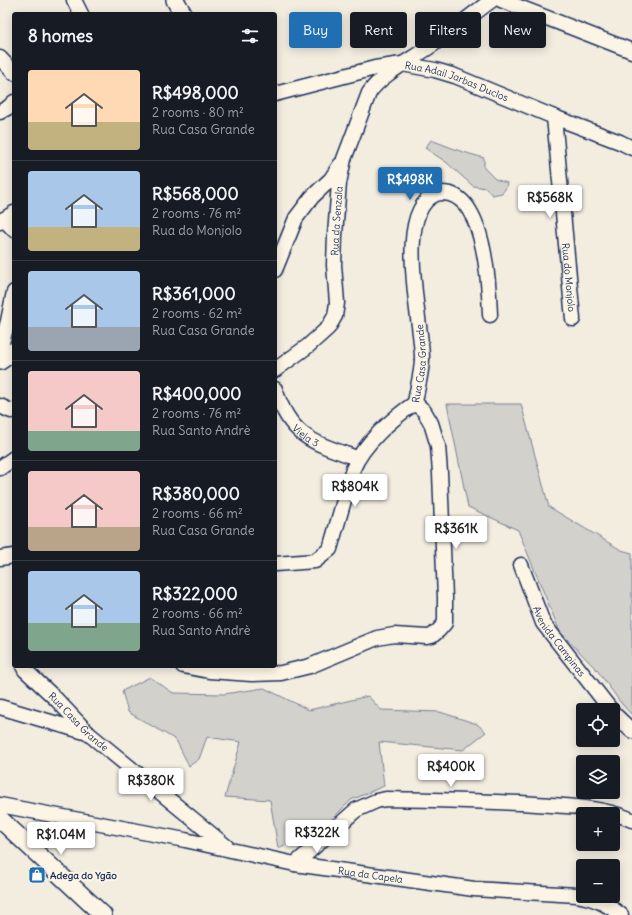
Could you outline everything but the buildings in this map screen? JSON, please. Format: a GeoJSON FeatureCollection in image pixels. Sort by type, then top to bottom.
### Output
{"type":"FeatureCollection","features":[{"type":"Feature","properties":{"kind":"main road"},"geometry":{"type":"LineString","coordinates":[[175,0],[182,12]]}},
{"type":"Feature","properties":{"kind":"main road"},"geometry":{"type":"LineString","coordinates":[[0,819],[103,915]]}},
{"type":"Feature","properties":{"kind":"street"},"geometry":{"type":"LineString","coordinates":[[74,0],[80,12]]}},
{"type":"Feature","properties":{"kind":"street","name":"Rua da Senzala"},"geometry":{"type":"LineString","coordinates":[[277,369],[308,346],[328,328],[335,316],[337,303],[334,265],[339,183],[344,159],[373,86],[402,64],[434,44],[492,0]]}},
{"type":"Feature","properties":{"kind":"street"},"geometry":{"type":"LineString","coordinates":[[501,0],[632,51]]}},
{"type":"Feature","properties":{"kind":"street"},"geometry":{"type":"LineString","coordinates":[[0,58],[12,71]]}},
{"type":"Feature","properties":{"kind":"street","name":"Rua Adail Jarbas Duclos"},"geometry":{"type":"LineString","coordinates":[[277,93],[375,68],[402,64],[435,70],[455,76],[632,148]]}},
{"type":"Feature","properties":{"kind":"street"},"geometry":{"type":"LineString","coordinates":[[0,112],[12,104]]}},
{"type":"Feature","properties":{"kind":"street","name":"Rua do Monjolo"},"geometry":{"type":"LineString","coordinates":[[554,117],[573,319]]}},
{"type":"Feature","properties":{"kind":"street"},"geometry":{"type":"LineString","coordinates":[[277,265],[296,218],[312,197],[331,179],[344,159]]}},
{"type":"Feature","properties":{"kind":"street","name":"Rua Casa Grande"},"geometry":{"type":"LineString","coordinates":[[193,668],[209,671],[252,674],[281,673],[310,666],[377,638],[394,635],[427,637],[432,636],[440,630],[445,623],[445,604],[440,473],[438,446],[431,423],[424,411],[415,403],[422,358],[414,283],[413,242],[415,222],[419,210],[427,200],[436,194],[443,192],[455,195],[462,200],[469,209],[479,231],[489,285],[490,314]]}},
{"type":"Feature","properties":{"kind":"street"},"geometry":{"type":"LineString","coordinates":[[6,218],[12,227]]}},
{"type":"Feature","properties":{"kind":"street"},"geometry":{"type":"LineString","coordinates":[[6,355],[12,313]]}},
{"type":"Feature","properties":{"kind":"street","name":"Viela 3"},"geometry":{"type":"LineString","coordinates":[[277,395],[289,422],[302,434],[329,448],[357,458]]}},
{"type":"Feature","properties":{"kind":"street"},"geometry":{"type":"LineString","coordinates":[[277,564],[314,560],[330,549],[357,458],[398,415],[415,403]]}},
{"type":"Feature","properties":{"kind":"street"},"geometry":{"type":"LineString","coordinates":[[0,406],[12,410]]}},
{"type":"Feature","properties":{"kind":"street"},"geometry":{"type":"LineString","coordinates":[[0,468],[12,459]]}},
{"type":"Feature","properties":{"kind":"street"},"geometry":{"type":"LineString","coordinates":[[0,558],[12,556]]}},
{"type":"Feature","properties":{"kind":"street","name":"Avenida Campinas"},"geometry":{"type":"LineString","coordinates":[[521,565],[543,623],[606,703]]}},
{"type":"Feature","properties":{"kind":"street","name":"Rua Casa Grande"},"geometry":{"type":"LineString","coordinates":[[24,668],[89,734],[230,850]]}},
{"type":"Feature","properties":{"kind":"street"},"geometry":{"type":"LineString","coordinates":[[0,707],[89,734]]}},
{"type":"Feature","properties":{"kind":"street"},"geometry":{"type":"LineString","coordinates":[[620,720],[632,731]]}},
{"type":"Feature","properties":{"kind":"street"},"geometry":{"type":"LineString","coordinates":[[295,864],[356,810],[376,801],[386,799],[584,807],[632,820]]}},
{"type":"Feature","properties":{"kind":"street","name":"Rua da Capela"},"geometry":{"type":"LineString","coordinates":[[0,805],[185,840],[295,864],[474,889],[577,895],[592,898],[601,902],[621,915]]}},
{"type":"Feature","properties":{"kind":"shaded area"},"geometry":{"type":"Polygon","coordinates":[[[431,140],[484,158],[484,168],[495,179],[507,183],[506,188],[502,193],[492,195],[486,188],[473,186],[446,162],[425,148],[431,140]]]}},
{"type":"Feature","properties":{"kind":"shaded area"},"geometry":{"type":"Polygon","coordinates":[[[447,404],[521,404],[549,507],[621,550],[632,553],[632,715],[621,703],[597,670],[560,632],[518,530],[468,507],[447,404]]]}},
{"type":"Feature","properties":{"kind":"shaded area"},"geometry":{"type":"Polygon","coordinates":[[[150,677],[173,693],[224,694],[264,688],[309,710],[368,696],[381,710],[440,712],[477,724],[486,732],[463,750],[379,742],[384,786],[351,800],[322,829],[278,848],[270,800],[225,797],[241,742],[207,737],[199,759],[189,766],[176,740],[128,712],[122,691],[150,677]]]}},
{"type":"Feature","properties":{"kind":"place","name":"Adega do Ygão"},"geometry":{"type":"Point","coordinates":[37,875]}}]}
